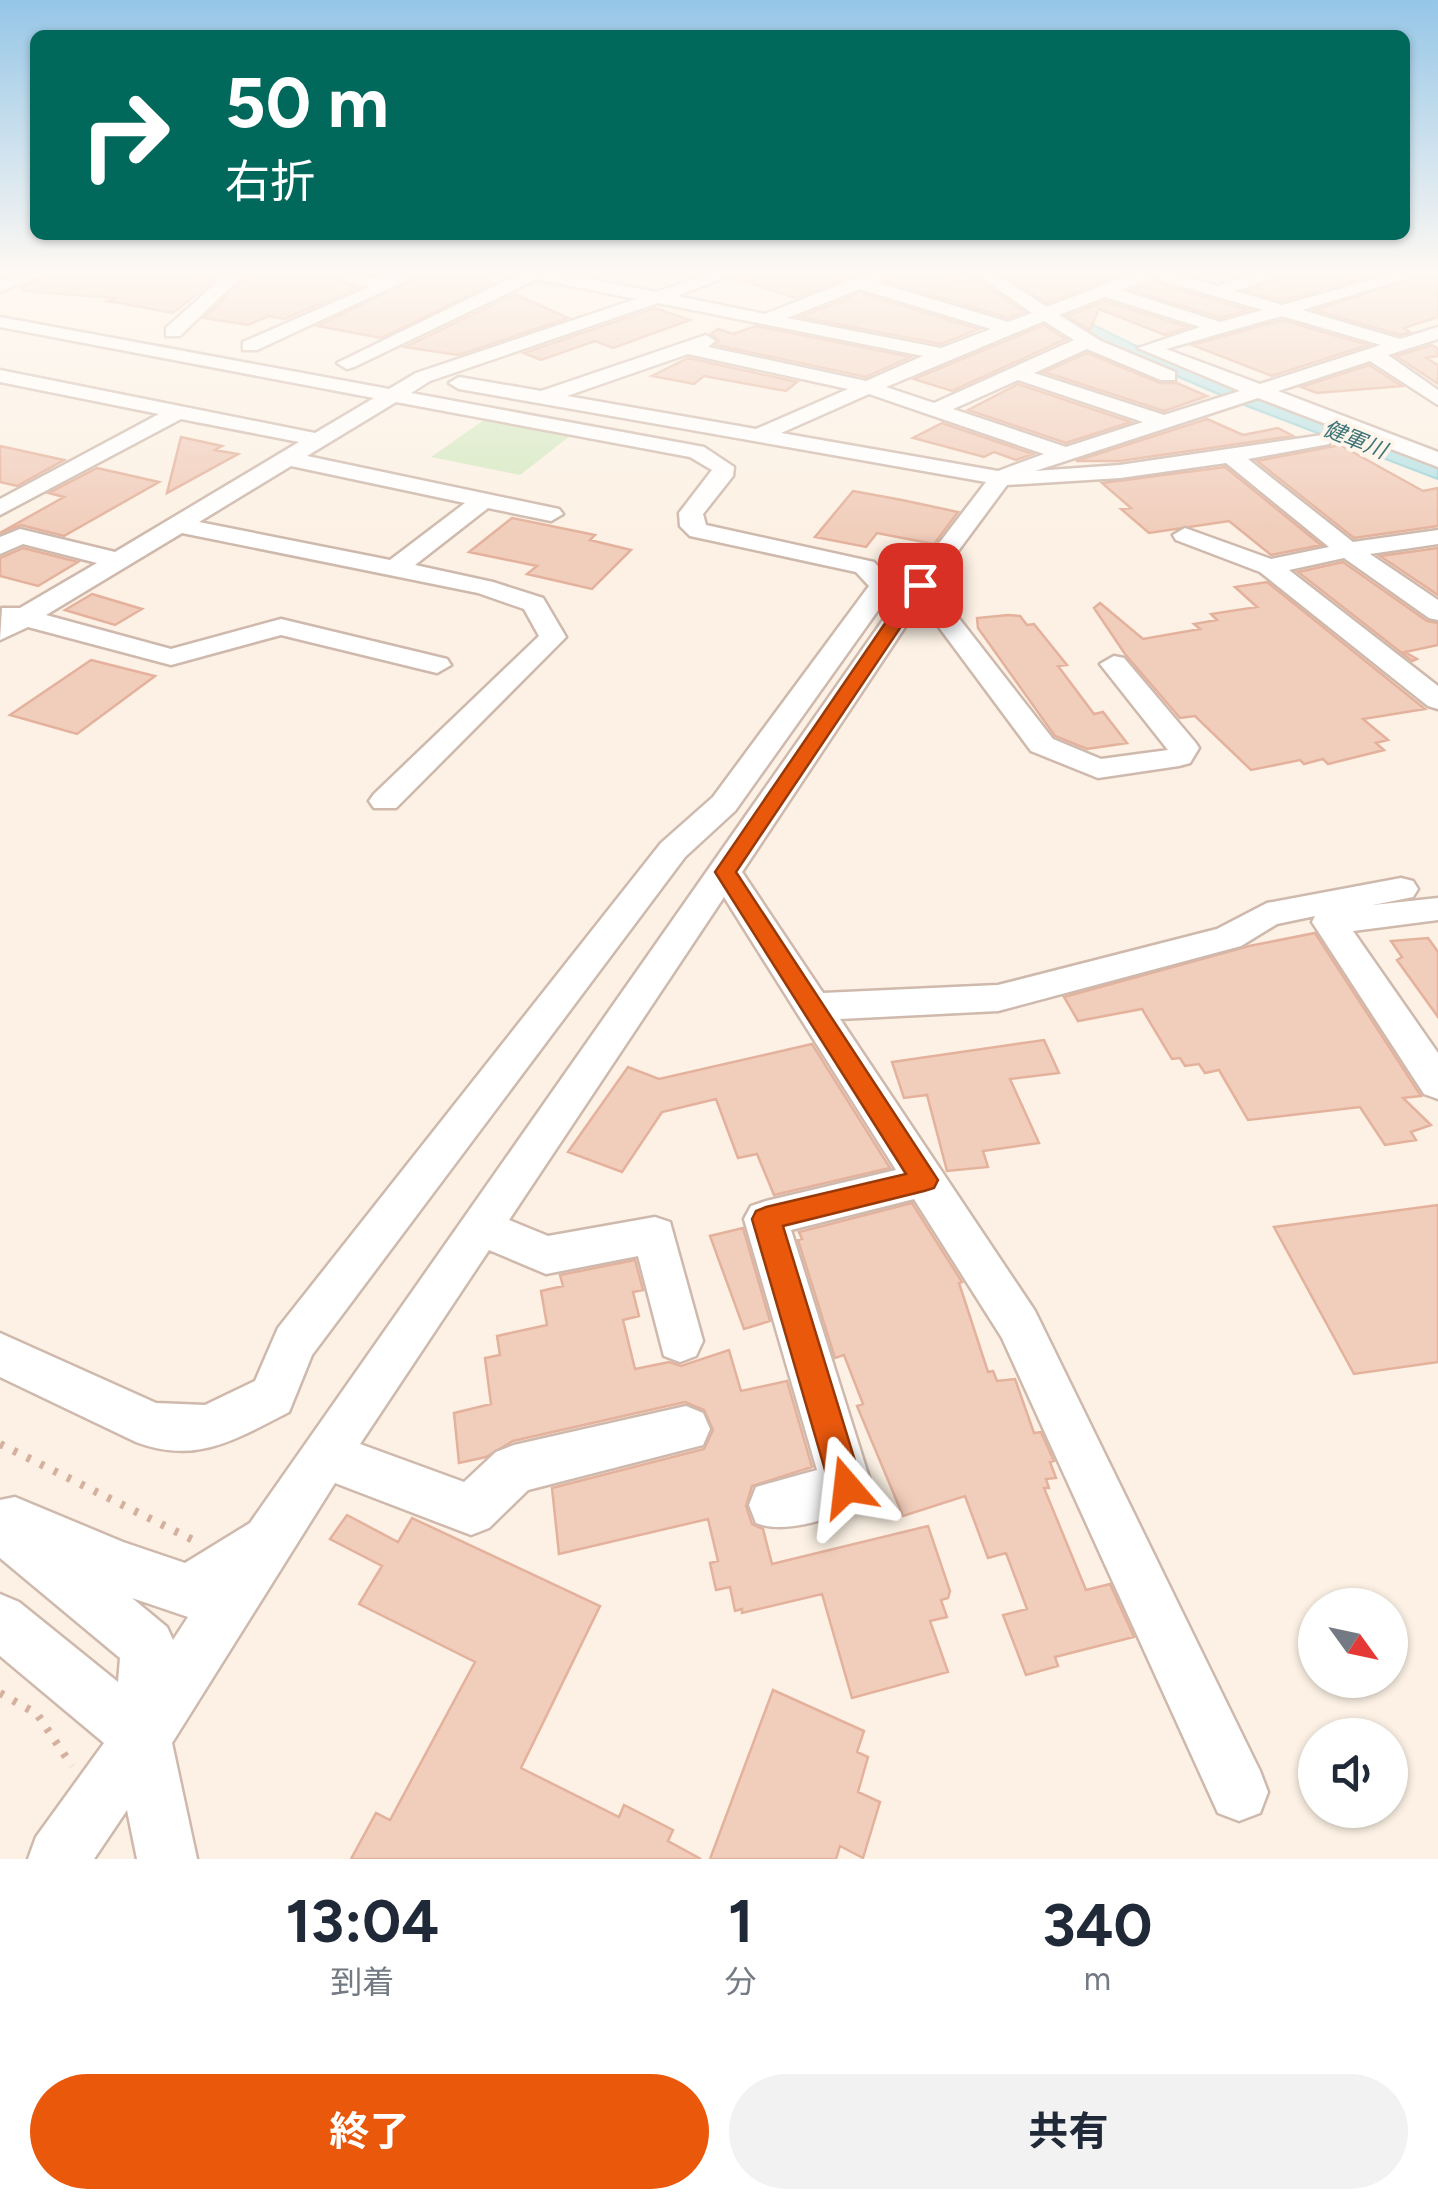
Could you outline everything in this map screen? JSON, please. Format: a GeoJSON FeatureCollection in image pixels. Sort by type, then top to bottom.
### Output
{"type":"FeatureCollection","features":[{"type":"Feature","properties":{"kind":"street"},"geometry":{"type":"LineString","coordinates":[[0,1354],[153,1426],[209,1428],[272,1396],[294,1343],[673,850],[724,804],[883,585],[865,567],[850,562],[698,531],[692,526],[691,513],[722,476],[724,467],[696,452],[204,360]]}},
{"type":"Feature","properties":{"kind":"street"},"geometry":{"type":"LineString","coordinates":[[343,360],[338,362],[1001,478],[1039,479],[1322,439]]}},
{"type":"Feature","properties":{"kind":"street"},"geometry":{"type":"LineString","coordinates":[[10,610],[175,524],[390,394],[422,377],[473,360]]}},
{"type":"Feature","properties":{"kind":"street"},"geometry":{"type":"LineString","coordinates":[[544,398],[654,360]]}},
{"type":"Feature","properties":{"kind":"street"},"geometry":{"type":"LineString","coordinates":[[742,360],[867,387],[1063,453]]}},
{"type":"Feature","properties":{"kind":"street"},"geometry":{"type":"LineString","coordinates":[[757,436],[930,360]]}},
{"type":"Feature","properties":{"kind":"street"},"geometry":{"type":"LineString","coordinates":[[935,410],[1046,360]]}},
{"type":"Feature","properties":{"kind":"street"},"geometry":{"type":"LineString","coordinates":[[1131,360],[1438,484]]}},
{"type":"Feature","properties":{"kind":"street"},"geometry":{"type":"LineString","coordinates":[[1176,360],[1438,460]]}},
{"type":"Feature","properties":{"kind":"street"},"geometry":{"type":"LineString","coordinates":[[58,1859],[142,1738],[324,1455],[920,585],[1001,478],[1063,453],[1349,360]]}},
{"type":"Feature","properties":{"kind":"street"},"geometry":{"type":"LineString","coordinates":[[1377,360],[1438,398]]}},
{"type":"Feature","properties":{"kind":"street"},"geometry":{"type":"LineString","coordinates":[[1394,369],[1424,367]]}},
{"type":"Feature","properties":{"kind":"street"},"geometry":{"type":"LineString","coordinates":[[1016,373],[1162,421]]}},
{"type":"Feature","properties":{"kind":"street"},"geometry":{"type":"LineString","coordinates":[[0,376],[314,439]]}},
{"type":"Feature","properties":{"kind":"street"},"geometry":{"type":"LineString","coordinates":[[14,398],[43,385]]}},
{"type":"Feature","properties":{"kind":"street"},"geometry":{"type":"LineString","coordinates":[[0,508],[104,466],[114,446],[178,412]]}},
{"type":"Feature","properties":{"kind":"street"},"geometry":{"type":"LineString","coordinates":[[1230,455],[1348,550],[1438,612]]}},
{"type":"Feature","properties":{"kind":"street"},"geometry":{"type":"LineString","coordinates":[[283,458],[551,514]]}},
{"type":"Feature","properties":{"kind":"street"},"geometry":{"type":"LineString","coordinates":[[393,570],[483,500]]}},
{"type":"Feature","properties":{"kind":"street"},"geometry":{"type":"LineString","coordinates":[[175,524],[484,587],[534,604],[553,637],[385,802]]}},
{"type":"Feature","properties":{"kind":"street"},"geometry":{"type":"LineString","coordinates":[[1186,535],[1269,567],[1438,700]]}},
{"type":"Feature","properties":{"kind":"street"},"geometry":{"type":"LineString","coordinates":[[1269,567],[1438,537]]}},
{"type":"Feature","properties":{"kind":"street"},"geometry":{"type":"LineString","coordinates":[[7,538],[68,540],[107,558]]}},
{"type":"Feature","properties":{"kind":"street"},"geometry":{"type":"LineString","coordinates":[[920,585],[1042,745],[1098,769],[1179,757],[1184,748],[1114,664]]}},
{"type":"Feature","properties":{"kind":"street"},"geometry":{"type":"LineString","coordinates":[[10,610],[171,656],[280,627],[437,665]]}},
{"type":"Feature","properties":{"kind":"street"},"geometry":{"type":"LineString","coordinates":[[726,872],[1020,1325],[1239,1792]]}},
{"type":"Feature","properties":{"kind":"street"},"geometry":{"type":"LineString","coordinates":[[812,1007],[998,998],[1229,938],[1266,914],[1401,889]]}},
{"type":"Feature","properties":{"kind":"street"},"geometry":{"type":"LineString","coordinates":[[1438,909],[1329,922],[1438,1084]]}},
{"type":"Feature","properties":{"kind":"street"},"geometry":{"type":"LineString","coordinates":[[774,1505],[847,1487],[766,1219],[924,1180]]}},
{"type":"Feature","properties":{"kind":"street"},"geometry":{"type":"LineString","coordinates":[[481,1227],[546,1255],[655,1235],[680,1341]]}},
{"type":"Feature","properties":{"kind":"street"},"geometry":{"type":"LineString","coordinates":[[324,1455],[471,1510],[514,1469],[686,1429]]}},
{"type":"Feature","properties":{"kind":"street"},"geometry":{"type":"LineString","coordinates":[[0,1516],[121,1568],[190,1591],[269,1538]]}},
{"type":"Feature","properties":{"kind":"street"},"geometry":{"type":"LineString","coordinates":[[0,1525],[148,1646],[142,1738],[167,1859]]}},
{"type":"Feature","properties":{"kind":"street"},"geometry":{"type":"LineString","coordinates":[[0,1621],[142,1738]]}},
{"type":"Feature","properties":{"kind":"path"},"geometry":{"type":"LineString","coordinates":[[0,1444],[202,1544]]}},
{"type":"Feature","properties":{"kind":"path"},"geometry":{"type":"LineString","coordinates":[[0,1693],[36,1714],[72,1763],[68,1780]]}},
{"type":"Feature","properties":{"kind":"green space"},"geometry":{"type":"Polygon","coordinates":[[[484,420],[570,436],[520,475],[431,457],[484,420]]]}},
{"type":"Feature","properties":{"kind":"water","name":"健軍川"},"geometry":{"type":"Polygon","coordinates":[[[1139,360],[1172,360],[1438,463],[1438,479],[1139,360]]]}},
{"type":"Feature","properties":{"kind":"building"},"geometry":{"type":"Polygon","coordinates":[[[684,360],[696,360],[797,382],[786,391],[704,376],[694,384],[652,376],[684,360]]]}},
{"type":"Feature","properties":{"kind":"building"},"geometry":{"type":"Polygon","coordinates":[[[785,360],[905,360],[866,377],[785,360]]]}},
{"type":"Feature","properties":{"kind":"building"},"geometry":{"type":"Polygon","coordinates":[[[960,360],[1021,360],[952,391],[914,379],[960,360]]]}},
{"type":"Feature","properties":{"kind":"building"},"geometry":{"type":"Polygon","coordinates":[[[1072,360],[1103,360],[1160,383],[1177,383],[1207,396],[1164,411],[1044,372],[1072,360]]]}},
{"type":"Feature","properties":{"kind":"building"},"geometry":{"type":"Polygon","coordinates":[[[1230,360],[1322,360],[1272,376],[1230,360]]]}},
{"type":"Feature","properties":{"kind":"building"},"geometry":{"type":"Polygon","coordinates":[[[1402,360],[1429,360],[1438,365],[1438,384],[1402,360]]]}},
{"type":"Feature","properties":{"kind":"building"},"geometry":{"type":"Polygon","coordinates":[[[1369,365],[1402,386],[1317,393],[1301,387],[1369,365]]]}},
{"type":"Feature","properties":{"kind":"building"},"geometry":{"type":"Polygon","coordinates":[[[1018,384],[1131,422],[1066,443],[968,410],[1018,384]]]}},
{"type":"Feature","properties":{"kind":"building"},"geometry":{"type":"Polygon","coordinates":[[[1207,419],[1243,435],[1278,428],[1293,436],[1120,461],[1076,461],[1207,419]]]}},
{"type":"Feature","properties":{"kind":"building"},"geometry":{"type":"Polygon","coordinates":[[[942,423],[1033,454],[1016,460],[994,452],[984,457],[913,438],[942,423]]]}},
{"type":"Feature","properties":{"kind":"building"},"geometry":{"type":"Polygon","coordinates":[[[181,437],[222,446],[215,450],[238,454],[167,493],[181,437]]]}},
{"type":"Feature","properties":{"kind":"building"},"geometry":{"type":"Polygon","coordinates":[[[1340,445],[1423,491],[1438,488],[1438,526],[1354,538],[1257,461],[1340,445]]]}},
{"type":"Feature","properties":{"kind":"building"},"geometry":{"type":"Polygon","coordinates":[[[0,446],[64,460],[17,486],[0,482],[0,446]]]}},
{"type":"Feature","properties":{"kind":"building"},"geometry":{"type":"Polygon","coordinates":[[[1225,467],[1321,545],[1271,555],[1229,521],[1149,533],[1121,509],[1131,508],[1102,483],[1225,467]]]}},
{"type":"Feature","properties":{"kind":"building"},"geometry":{"type":"Polygon","coordinates":[[[97,468],[159,482],[64,536],[21,525],[0,533],[64,497],[49,493],[97,468]]]}},
{"type":"Feature","properties":{"kind":"building"},"geometry":{"type":"Polygon","coordinates":[[[853,491],[958,512],[934,544],[877,533],[866,547],[815,537],[853,491]]]}},
{"type":"Feature","properties":{"kind":"building"},"geometry":{"type":"Polygon","coordinates":[[[512,518],[595,535],[590,540],[631,550],[592,589],[527,574],[537,566],[469,552],[512,518]]]}},
{"type":"Feature","properties":{"kind":"building"},"geometry":{"type":"Polygon","coordinates":[[[23,548],[78,562],[38,586],[0,576],[0,558],[23,548]]]}},
{"type":"Feature","properties":{"kind":"building"},"geometry":{"type":"Polygon","coordinates":[[[1438,548],[1438,595],[1380,556],[1438,548]]]}},
{"type":"Feature","properties":{"kind":"building"},"geometry":{"type":"Polygon","coordinates":[[[1343,562],[1427,621],[1438,623],[1438,645],[1405,652],[1417,659],[1412,661],[1298,572],[1343,562]]]}},
{"type":"Feature","properties":{"kind":"building"},"geometry":{"type":"Polygon","coordinates":[[[1267,582],[1425,709],[1363,719],[1388,740],[1376,743],[1384,750],[1328,764],[1323,759],[1304,764],[1300,760],[1251,770],[1195,716],[1180,718],[1125,654],[1094,608],[1100,603],[1143,639],[1200,629],[1194,624],[1217,620],[1211,614],[1257,607],[1235,587],[1267,582]]]}},
{"type":"Feature","properties":{"kind":"building"},"geometry":{"type":"Polygon","coordinates":[[[92,594],[142,609],[115,625],[65,610],[92,594]]]}},
{"type":"Feature","properties":{"kind":"building"},"geometry":{"type":"Polygon","coordinates":[[[1020,616],[1027,625],[1034,624],[1067,665],[1058,666],[1094,714],[1103,712],[1127,743],[1087,749],[1055,736],[978,628],[977,618],[1020,616]]]}},
{"type":"Feature","properties":{"kind":"building"},"geometry":{"type":"Polygon","coordinates":[[[91,660],[155,676],[77,734],[10,715],[91,660]]]}},
{"type":"Feature","properties":{"kind":"building"},"geometry":{"type":"Polygon","coordinates":[[[1315,933],[1421,1096],[1403,1098],[1431,1125],[1411,1132],[1416,1140],[1385,1145],[1360,1107],[1248,1120],[1219,1070],[1205,1073],[1199,1064],[1185,1066],[1180,1058],[1172,1059],[1142,1009],[1078,1021],[1064,997],[1249,946],[1315,933]]]}},
{"type":"Feature","properties":{"kind":"building"},"geometry":{"type":"Polygon","coordinates":[[[1428,938],[1438,952],[1438,1017],[1397,960],[1402,957],[1391,941],[1428,938]]]}},
{"type":"Feature","properties":{"kind":"building"},"geometry":{"type":"Polygon","coordinates":[[[1044,1040],[1059,1073],[1010,1079],[1039,1143],[983,1151],[988,1167],[947,1171],[927,1095],[904,1098],[892,1062],[1044,1040]]]}},
{"type":"Feature","properties":{"kind":"building"},"geometry":{"type":"Polygon","coordinates":[[[812,1044],[890,1168],[774,1195],[757,1154],[738,1158],[716,1099],[662,1112],[622,1172],[568,1152],[628,1067],[659,1079],[812,1044]]]}},
{"type":"Feature","properties":{"kind":"building"},"geometry":{"type":"Polygon","coordinates":[[[912,1203],[962,1282],[959,1283],[988,1372],[993,1371],[997,1381],[1015,1379],[1034,1433],[1041,1432],[1054,1461],[1050,1462],[1056,1478],[1046,1479],[1049,1488],[1044,1488],[1086,1590],[1110,1584],[1134,1637],[1055,1657],[1058,1666],[1026,1675],[1003,1615],[1027,1609],[1006,1553],[988,1558],[965,1496],[903,1516],[857,1406],[863,1404],[844,1355],[835,1358],[798,1240],[802,1239],[799,1232],[912,1203]]]}},
{"type":"Feature","properties":{"kind":"building"},"geometry":{"type":"Polygon","coordinates":[[[1438,1205],[1438,1362],[1354,1374],[1274,1227],[1438,1205]]]}},
{"type":"Feature","properties":{"kind":"building"},"geometry":{"type":"Polygon","coordinates":[[[743,1228],[770,1321],[744,1329],[710,1236],[743,1228]]]}},
{"type":"Feature","properties":{"kind":"building"},"geometry":{"type":"Polygon","coordinates":[[[635,1260],[643,1290],[633,1292],[639,1316],[623,1320],[635,1369],[669,1362],[681,1366],[729,1350],[741,1391],[787,1381],[812,1467],[752,1486],[746,1506],[752,1524],[763,1529],[772,1564],[928,1526],[950,1591],[948,1598],[941,1600],[947,1617],[930,1621],[948,1672],[852,1698],[822,1594],[742,1613],[742,1609],[735,1611],[730,1587],[716,1590],[710,1563],[718,1561],[708,1519],[559,1554],[552,1488],[704,1449],[713,1430],[704,1410],[685,1402],[513,1441],[486,1457],[459,1463],[454,1413],[491,1404],[485,1358],[500,1355],[497,1336],[547,1325],[541,1291],[563,1286],[560,1275],[635,1260]]]}},
{"type":"Feature","properties":{"kind":"building"},"geometry":{"type":"Polygon","coordinates":[[[347,1515],[398,1542],[412,1518],[600,1606],[521,1768],[619,1817],[624,1805],[673,1830],[668,1841],[701,1859],[351,1859],[376,1813],[390,1820],[475,1662],[359,1604],[382,1566],[330,1539],[347,1515]]]}},
{"type":"Feature","properties":{"kind":"building"},"geometry":{"type":"Polygon","coordinates":[[[773,1690],[864,1731],[857,1752],[868,1757],[858,1792],[880,1802],[863,1858],[840,1846],[836,1859],[710,1859],[773,1690]]]}},
{"type":"Feature","properties":{"kind":"route"},"geometry":{"type":"LineString","coordinates":[[847,1487],[766,1219],[924,1180],[726,872],[920,585]]}}]}
